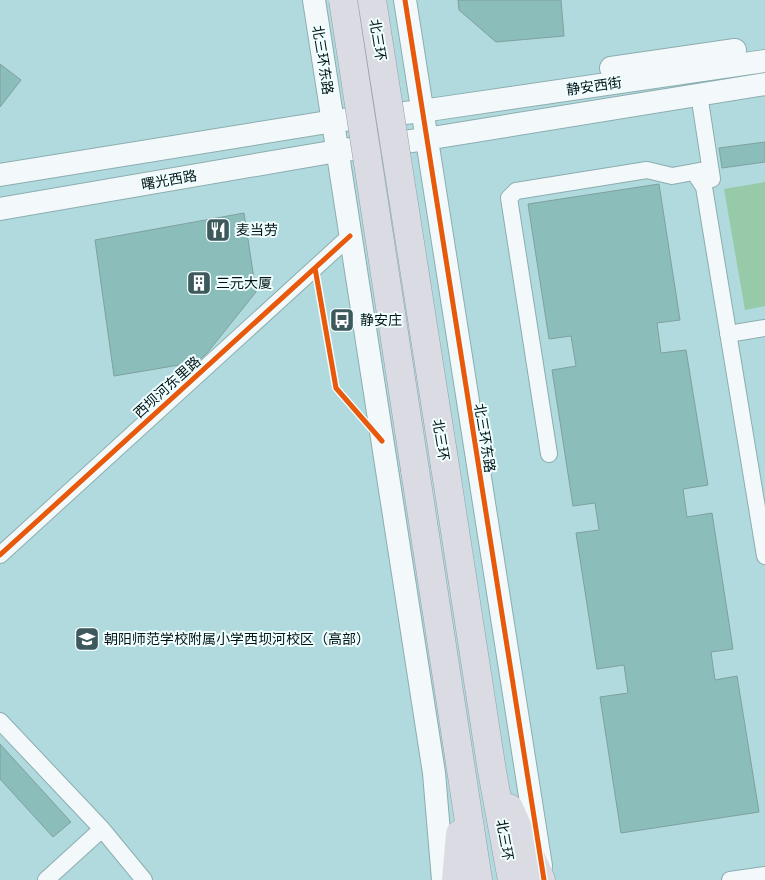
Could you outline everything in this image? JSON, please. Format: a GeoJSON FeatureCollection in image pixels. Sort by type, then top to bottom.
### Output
{"type":"FeatureCollection","features":[{"type":"Feature","properties":{"kind":"highway","name":"北三环"},"geometry":{"type":"LineString","coordinates":[[343,0],[478,880]]}},
{"type":"Feature","properties":{"kind":"highway","name":"北三环"},"geometry":{"type":"LineString","coordinates":[[372,0],[492,771],[512,880]]}},
{"type":"Feature","properties":{"kind":"highway"},"geometry":{"type":"LineString","coordinates":[[492,771],[542,880]]}},
{"type":"Feature","properties":{"kind":"highway"},"geometry":{"type":"LineString","coordinates":[[456,880],[464,791]]}},
{"type":"Feature","properties":{"kind":"street","name":"北三环东路"},"geometry":{"type":"LineString","coordinates":[[314,0],[337,150]]}},
{"type":"Feature","properties":{"kind":"street","name":"北三环东路"},"geometry":{"type":"LineString","coordinates":[[405,0],[542,880]]}},
{"type":"Feature","properties":{"kind":"street"},"geometry":{"type":"LineString","coordinates":[[0,175],[334,121],[679,57],[765,46]]}},
{"type":"Feature","properties":{"kind":"street"},"geometry":{"type":"LineString","coordinates":[[679,57],[728,66]]}},
{"type":"Feature","properties":{"kind":"street","name":"静安西街"},"geometry":{"type":"LineString","coordinates":[[421,105],[765,61]]}},
{"type":"Feature","properties":{"kind":"street","name":"静安西街"},"geometry":{"type":"LineString","coordinates":[[337,150],[427,146],[699,100],[765,84]]}},
{"type":"Feature","properties":{"kind":"street"},"geometry":{"type":"LineString","coordinates":[[765,95],[699,100],[705,173],[704,187],[765,556]]}},
{"type":"Feature","properties":{"kind":"street"},"geometry":{"type":"LineString","coordinates":[[337,150],[434,773],[443,880]]}},
{"type":"Feature","properties":{"kind":"street","name":"曙光西路"},"geometry":{"type":"LineString","coordinates":[[0,209],[337,150]]}},
{"type":"Feature","properties":{"kind":"street"},"geometry":{"type":"LineString","coordinates":[[550,454],[509,198],[516,191],[647,170],[672,176],[705,173]]}},
{"type":"Feature","properties":{"kind":"street","name":"西坝河东里路"},"geometry":{"type":"LineString","coordinates":[[0,555],[350,236]]}},
{"type":"Feature","properties":{"kind":"street"},"geometry":{"type":"LineString","coordinates":[[359,294],[449,284]]}},
{"type":"Feature","properties":{"kind":"street"},"geometry":{"type":"LineString","coordinates":[[728,334],[765,328]]}},
{"type":"Feature","properties":{"kind":"street"},"geometry":{"type":"LineString","coordinates":[[0,721],[102,829],[144,880]]}},
{"type":"Feature","properties":{"kind":"street"},"geometry":{"type":"LineString","coordinates":[[46,880],[102,829]]}},
{"type":"Feature","properties":{"kind":"street"},"geometry":{"type":"LineString","coordinates":[[730,880],[765,875]]}},
{"type":"Feature","properties":{"kind":"green space"},"geometry":{"type":"Polygon","coordinates":[[[765,182],[765,306],[745,310],[724,189],[765,182]]]}},
{"type":"Feature","properties":{"kind":"building"},"geometry":{"type":"Polygon","coordinates":[[[458,0],[561,0],[564,36],[496,42],[459,10],[458,0]]]}},
{"type":"Feature","properties":{"kind":"building"},"geometry":{"type":"Polygon","coordinates":[[[0,64],[21,80],[0,107],[0,64]]]}},
{"type":"Feature","properties":{"kind":"building"},"geometry":{"type":"Polygon","coordinates":[[[765,142],[765,162],[722,168],[719,148],[765,142]]]}},
{"type":"Feature","properties":{"kind":"building"},"geometry":{"type":"Polygon","coordinates":[[[659,184],[680,320],[657,323],[661,353],[686,350],[708,485],[683,489],[687,517],[712,513],[733,649],[711,652],[715,680],[737,676],[759,812],[621,833],[600,697],[628,693],[624,665],[597,669],[576,533],[599,530],[595,503],[573,506],[552,370],[576,366],[571,336],[549,339],[528,204],[659,184]]]}},
{"type":"Feature","properties":{"kind":"building"},"geometry":{"type":"Polygon","coordinates":[[[244,213],[256,292],[207,353],[197,362],[114,376],[95,240],[244,213]]]}},
{"type":"Feature","properties":{"kind":"building"},"geometry":{"type":"Polygon","coordinates":[[[0,744],[71,822],[53,837],[0,779],[0,744]]]}},
{"type":"Feature","properties":{"kind":"cycle path"},"geometry":{"type":"LineString","coordinates":[[405,0],[544,880]]}},
{"type":"Feature","properties":{"kind":"cycle path"},"geometry":{"type":"LineString","coordinates":[[0,555],[350,236]]}},
{"type":"Feature","properties":{"kind":"cycle path"},"geometry":{"type":"LineString","coordinates":[[315,268],[336,388],[382,441]]}},
{"type":"Feature","properties":{"kind":"place","name":"麦当劳"},"geometry":{"type":"Point","coordinates":[218,230]}},
{"type":"Feature","properties":{"kind":"place","name":"三元大厦"},"geometry":{"type":"Point","coordinates":[199,283]}},
{"type":"Feature","properties":{"kind":"place","name":"静安庄"},"geometry":{"type":"Point","coordinates":[342,320]}},
{"type":"Feature","properties":{"kind":"place","name":"朝阳师范学校附属小学西坝河校区（高部）"},"geometry":{"type":"Point","coordinates":[87,639]}}]}
